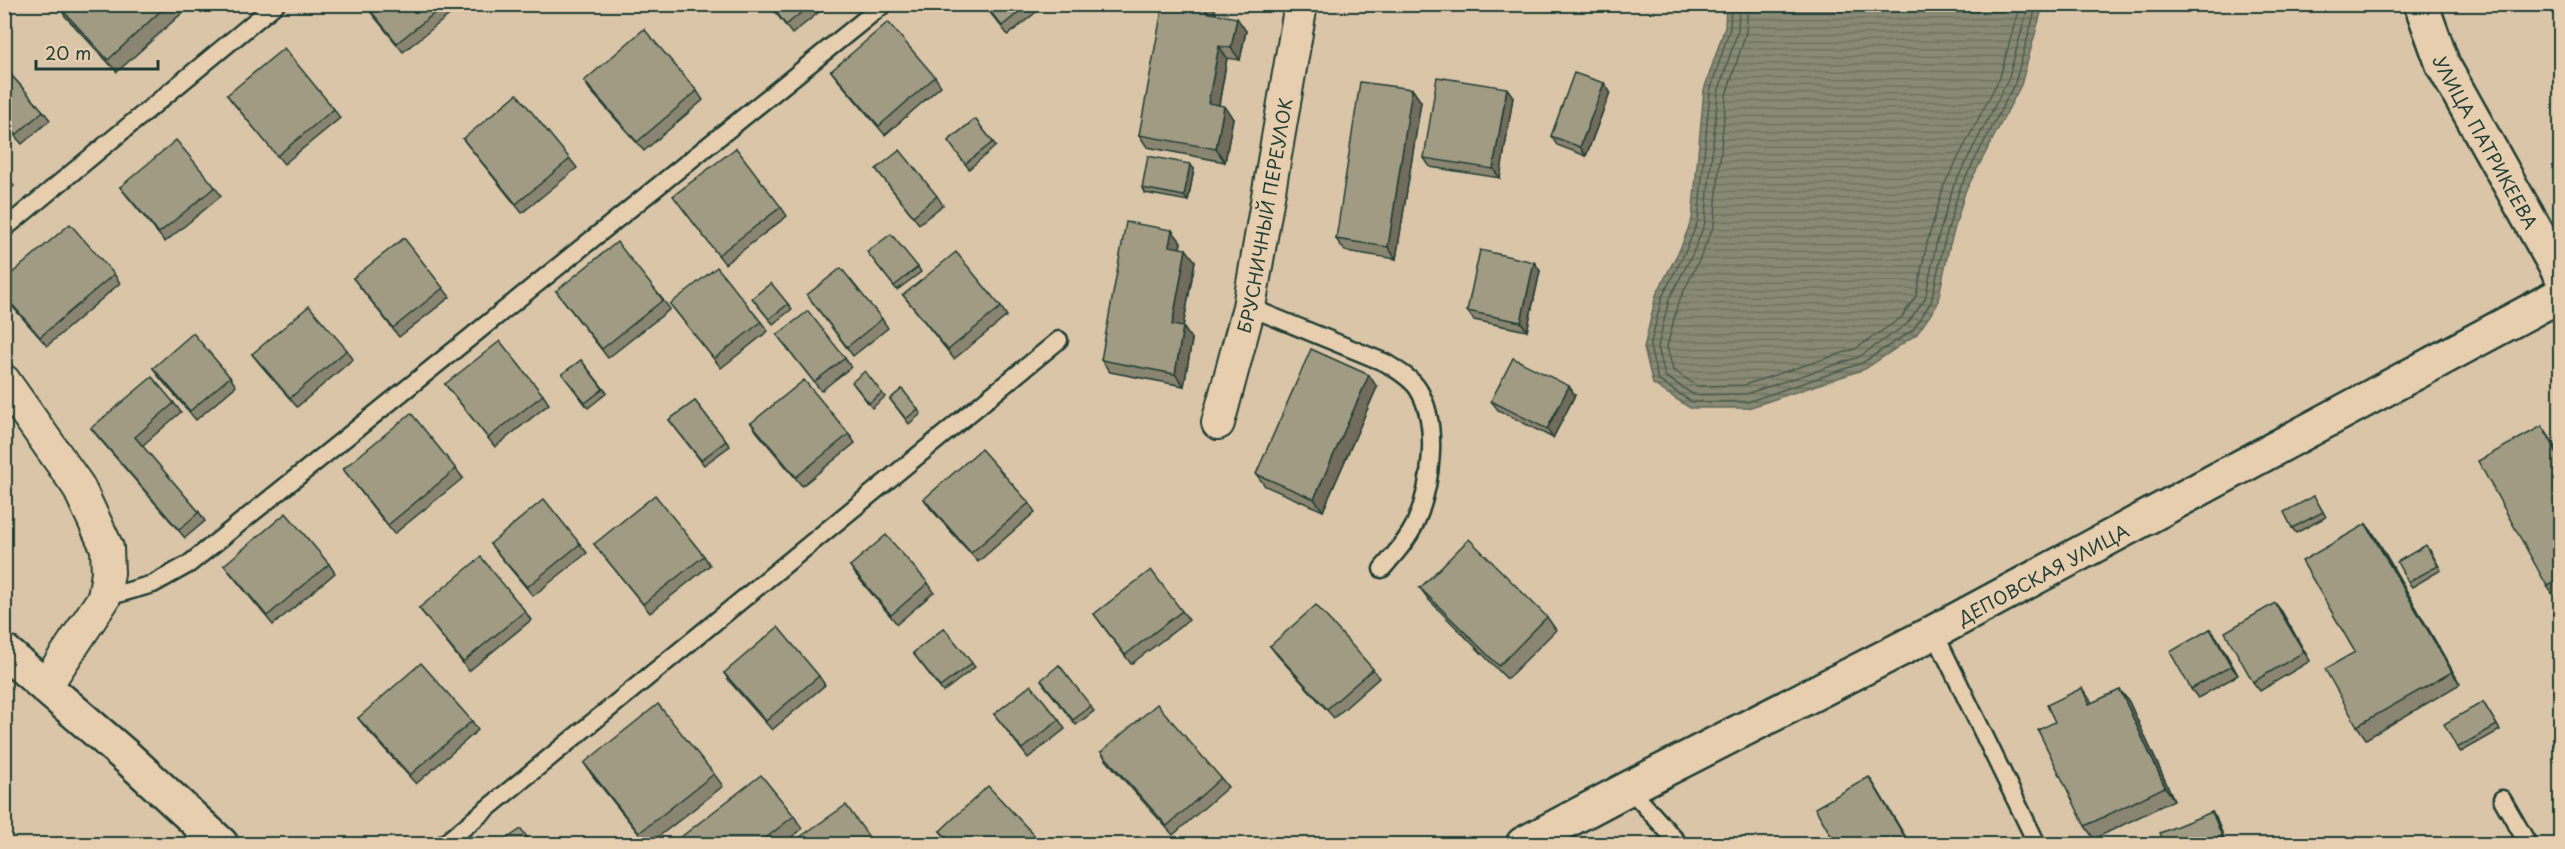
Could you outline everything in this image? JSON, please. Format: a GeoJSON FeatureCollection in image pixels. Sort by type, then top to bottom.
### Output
{"type":"FeatureCollection","features":[{"type":"Feature","properties":{"kind":"street","name":"БРУСНИЧНЫЙ ПЕРЕУЛОК"},"geometry":{"type":"LineString","coordinates":[[1218,423],[1249,307],[1301,4]]}},
{"type":"Feature","properties":{"kind":"street","name":"УЛИЦА ПАТРИКЕЕВА"},"geometry":{"type":"LineString","coordinates":[[2421,4],[2444,65],[2560,274]]}},
{"type":"Feature","properties":{"kind":"street","name":"ДЕПОВСКАЯ УЛИЦА"},"geometry":{"type":"LineString","coordinates":[[1523,844],[1934,632],[2560,295]]}},
{"type":"Feature","properties":{"kind":"street"},"geometry":{"type":"LineString","coordinates":[[4,381],[78,486],[107,548],[108,573],[104,598],[46,685]]}},
{"type":"Feature","properties":{"kind":"street"},"geometry":{"type":"LineString","coordinates":[[4,651],[46,685],[211,842]]}},
{"type":"Feature","properties":{"kind":"lane"},"geometry":{"type":"LineString","coordinates":[[4,229],[276,4]]}},
{"type":"Feature","properties":{"kind":"lane"},"geometry":{"type":"LineString","coordinates":[[104,598],[153,584],[189,564],[884,4]]}},
{"type":"Feature","properties":{"kind":"lane"},"geometry":{"type":"LineString","coordinates":[[1249,307],[1386,363],[1404,375],[1417,388],[1429,413],[1431,443],[1427,482],[1415,524],[1402,545],[1382,569]]}},
{"type":"Feature","properties":{"kind":"lane"},"geometry":{"type":"LineString","coordinates":[[444,844],[1059,340]]}},
{"type":"Feature","properties":{"kind":"lane"},"geometry":{"type":"LineString","coordinates":[[1934,632],[2037,844]]}},
{"type":"Feature","properties":{"kind":"lane"},"geometry":{"type":"LineString","coordinates":[[1629,788],[1679,844]]}},
{"type":"Feature","properties":{"kind":"lane"},"geometry":{"type":"LineString","coordinates":[[2502,799],[2528,844]]}},
{"type":"Feature","properties":{"kind":"water"},"geometry":{"type":"Polygon","coordinates":[[[1726,5],[2043,5],[2021,85],[1965,192],[1949,248],[1937,305],[1917,334],[1865,369],[1748,408],[1690,408],[1653,384],[1644,348],[1656,295],[1681,247],[1692,219],[1704,90],[1725,27],[1726,5]]]}},
{"type":"Feature","properties":{"kind":"building"},"geometry":{"type":"Polygon","coordinates":[[[57,4],[168,4],[108,60],[57,4]]]}},
{"type":"Feature","properties":{"kind":"building"},"geometry":{"type":"Polygon","coordinates":[[[365,4],[446,4],[397,43],[365,4]]]}},
{"type":"Feature","properties":{"kind":"building"},"geometry":{"type":"Polygon","coordinates":[[[770,4],[812,4],[786,25],[770,4]]]}},
{"type":"Feature","properties":{"kind":"building"},"geometry":{"type":"Polygon","coordinates":[[[984,4],[1029,4],[1002,26],[984,4]]]}},
{"type":"Feature","properties":{"kind":"building"},"geometry":{"type":"Polygon","coordinates":[[[1163,4],[1180,7],[1180,4],[1207,4],[1205,12],[1237,18],[1231,48],[1219,46],[1208,103],[1224,106],[1216,149],[1139,135],[1163,4]]]}},
{"type":"Feature","properties":{"kind":"building"},"geometry":{"type":"Polygon","coordinates":[[[888,22],[935,77],[879,126],[831,71],[888,22]]]}},
{"type":"Feature","properties":{"kind":"building"},"geometry":{"type":"Polygon","coordinates":[[[644,29],[697,91],[637,142],[584,81],[644,29]]]}},
{"type":"Feature","properties":{"kind":"building"},"geometry":{"type":"Polygon","coordinates":[[[284,48],[334,109],[277,156],[227,95],[284,48]]]}},
{"type":"Feature","properties":{"kind":"building"},"geometry":{"type":"Polygon","coordinates":[[[4,67],[43,111],[16,135],[4,122],[4,67]]]}},
{"type":"Feature","properties":{"kind":"building"},"geometry":{"type":"Polygon","coordinates":[[[1574,73],[1604,83],[1580,147],[1551,136],[1574,73]]]}},
{"type":"Feature","properties":{"kind":"building"},"geometry":{"type":"Polygon","coordinates":[[[1437,77],[1507,88],[1493,169],[1424,158],[1437,77]]]}},
{"type":"Feature","properties":{"kind":"building"},"geometry":{"type":"Polygon","coordinates":[[[1360,82],[1412,89],[1388,247],[1336,239],[1360,82]]]}},
{"type":"Feature","properties":{"kind":"building"},"geometry":{"type":"Polygon","coordinates":[[[517,94],[570,159],[516,204],[463,139],[517,94]]]}},
{"type":"Feature","properties":{"kind":"building"},"geometry":{"type":"Polygon","coordinates":[[[975,119],[993,142],[965,164],[948,141],[975,119]]]}},
{"type":"Feature","properties":{"kind":"building"},"geometry":{"type":"Polygon","coordinates":[[[176,140],[215,187],[159,233],[120,187],[176,140]]]}},
{"type":"Feature","properties":{"kind":"building"},"geometry":{"type":"Polygon","coordinates":[[[736,148],[781,207],[718,255],[673,196],[736,148]]]}},
{"type":"Feature","properties":{"kind":"building"},"geometry":{"type":"Polygon","coordinates":[[[900,150],[937,196],[913,216],[876,169],[900,150]]]}},
{"type":"Feature","properties":{"kind":"building"},"geometry":{"type":"Polygon","coordinates":[[[1148,156],[1190,164],[1184,196],[1142,188],[1148,156]]]}},
{"type":"Feature","properties":{"kind":"building"},"geometry":{"type":"Polygon","coordinates":[[[1126,222],[1172,230],[1169,246],[1186,249],[1172,325],[1183,327],[1175,374],[1101,360],[1126,222]]]}},
{"type":"Feature","properties":{"kind":"building"},"geometry":{"type":"Polygon","coordinates":[[[70,224],[114,274],[40,337],[4,295],[4,280],[70,224]]]}},
{"type":"Feature","properties":{"kind":"building"},"geometry":{"type":"Polygon","coordinates":[[[891,234],[918,267],[894,286],[867,252],[891,234]]]}},
{"type":"Feature","properties":{"kind":"building"},"geometry":{"type":"Polygon","coordinates":[[[404,238],[443,288],[393,328],[353,278],[404,238]]]}},
{"type":"Feature","properties":{"kind":"building"},"geometry":{"type":"Polygon","coordinates":[[[617,242],[663,300],[602,349],[556,291],[617,242]]]}},
{"type":"Feature","properties":{"kind":"building"},"geometry":{"type":"Polygon","coordinates":[[[1480,250],[1534,262],[1521,322],[1467,311],[1480,250]]]}},
{"type":"Feature","properties":{"kind":"building"},"geometry":{"type":"Polygon","coordinates":[[[956,252],[1001,307],[948,350],[903,295],[956,252]]]}},
{"type":"Feature","properties":{"kind":"building"},"geometry":{"type":"Polygon","coordinates":[[[717,267],[761,322],[714,359],[670,304],[717,267]]]}},
{"type":"Feature","properties":{"kind":"building"},"geometry":{"type":"Polygon","coordinates":[[[841,268],[882,319],[847,347],[807,295],[841,268]]]}},
{"type":"Feature","properties":{"kind":"building"},"geometry":{"type":"Polygon","coordinates":[[[771,283],[788,304],[769,319],[752,298],[771,283]]]}},
{"type":"Feature","properties":{"kind":"building"},"geometry":{"type":"Polygon","coordinates":[[[309,306],[347,350],[290,398],[252,354],[309,306]]]}},
{"type":"Feature","properties":{"kind":"building"},"geometry":{"type":"Polygon","coordinates":[[[808,311],[845,358],[814,382],[777,335],[808,311]]]}},
{"type":"Feature","properties":{"kind":"building"},"geometry":{"type":"Polygon","coordinates":[[[193,333],[230,377],[190,411],[153,368],[193,333]]]}},
{"type":"Feature","properties":{"kind":"building"},"geometry":{"type":"Polygon","coordinates":[[[500,341],[543,395],[488,438],[445,384],[500,341]]]}},
{"type":"Feature","properties":{"kind":"building"},"geometry":{"type":"Polygon","coordinates":[[[1311,349],[1369,375],[1314,499],[1256,474],[1311,349]]]}},
{"type":"Feature","properties":{"kind":"building"},"geometry":{"type":"Polygon","coordinates":[[[1513,358],[1569,386],[1547,429],[1491,401],[1513,358]]]}},
{"type":"Feature","properties":{"kind":"building"},"geometry":{"type":"Polygon","coordinates":[[[581,360],[603,389],[585,403],[562,374],[581,360]]]}},
{"type":"Feature","properties":{"kind":"building"},"geometry":{"type":"Polygon","coordinates":[[[865,371],[882,393],[869,403],[852,382],[865,371]]]}},
{"type":"Feature","properties":{"kind":"building"},"geometry":{"type":"Polygon","coordinates":[[[152,377],[174,403],[135,437],[199,512],[179,530],[91,428],[152,377]]]}},
{"type":"Feature","properties":{"kind":"building"},"geometry":{"type":"Polygon","coordinates":[[[804,380],[849,434],[796,477],[751,423],[804,380]]]}},
{"type":"Feature","properties":{"kind":"building"},"geometry":{"type":"Polygon","coordinates":[[[902,389],[918,409],[906,419],[890,399],[902,389]]]}},
{"type":"Feature","properties":{"kind":"building"},"geometry":{"type":"Polygon","coordinates":[[[695,401],[726,441],[701,460],[669,420],[695,401]]]}},
{"type":"Feature","properties":{"kind":"building"},"geometry":{"type":"Polygon","coordinates":[[[411,413],[456,469],[388,525],[343,469],[411,413]]]}},
{"type":"Feature","properties":{"kind":"building"},"geometry":{"type":"Polygon","coordinates":[[[2542,426],[2560,460],[2560,579],[2547,586],[2478,461],[2542,426]]]}},
{"type":"Feature","properties":{"kind":"building"},"geometry":{"type":"Polygon","coordinates":[[[981,449],[1029,503],[971,553],[924,499],[981,449]]]}},
{"type":"Feature","properties":{"kind":"building"},"geometry":{"type":"Polygon","coordinates":[[[655,495],[704,556],[643,604],[594,544],[655,495]]]}},
{"type":"Feature","properties":{"kind":"building"},"geometry":{"type":"Polygon","coordinates":[[[2314,496],[2323,512],[2292,528],[2284,512],[2314,496]]]}},
{"type":"Feature","properties":{"kind":"building"},"geometry":{"type":"Polygon","coordinates":[[[544,499],[580,544],[527,587],[490,544],[544,499]]]}},
{"type":"Feature","properties":{"kind":"building"},"geometry":{"type":"Polygon","coordinates":[[[286,513],[329,564],[267,616],[224,565],[286,513]]]}},
{"type":"Feature","properties":{"kind":"building"},"geometry":{"type":"Polygon","coordinates":[[[2366,524],[2452,672],[2357,726],[2325,669],[2355,652],[2302,561],[2366,524]]]}},
{"type":"Feature","properties":{"kind":"building"},"geometry":{"type":"Polygon","coordinates":[[[886,535],[928,583],[891,615],[850,566],[886,535]]]}},
{"type":"Feature","properties":{"kind":"building"},"geometry":{"type":"Polygon","coordinates":[[[1469,539],[1547,617],[1499,666],[1420,588],[1469,539]]]}},
{"type":"Feature","properties":{"kind":"building"},"geometry":{"type":"Polygon","coordinates":[[[2426,545],[2438,566],[2408,582],[2397,562],[2426,545]]]}},
{"type":"Feature","properties":{"kind":"building"},"geometry":{"type":"Polygon","coordinates":[[[481,557],[525,611],[463,662],[419,608],[481,557]]]}},
{"type":"Feature","properties":{"kind":"building"},"geometry":{"type":"Polygon","coordinates":[[[1151,570],[1182,611],[1125,655],[1094,614],[1151,570]]]}},
{"type":"Feature","properties":{"kind":"building"},"geometry":{"type":"Polygon","coordinates":[[[2275,603],[2304,652],[2253,682],[2225,632],[2275,603]]]}},
{"type":"Feature","properties":{"kind":"building"},"geometry":{"type":"Polygon","coordinates":[[[1316,605],[1373,669],[1327,709],[1270,646],[1316,605]]]}},
{"type":"Feature","properties":{"kind":"building"},"geometry":{"type":"Polygon","coordinates":[[[778,627],[819,676],[766,721],[724,673],[778,627]]]}},
{"type":"Feature","properties":{"kind":"building"},"geometry":{"type":"Polygon","coordinates":[[[944,628],[972,663],[940,687],[913,653],[944,628]]]}},
{"type":"Feature","properties":{"kind":"building"},"geometry":{"type":"Polygon","coordinates":[[[2210,629],[2231,666],[2191,689],[2170,652],[2210,629]]]}},
{"type":"Feature","properties":{"kind":"building"},"geometry":{"type":"Polygon","coordinates":[[[421,663],[472,721],[410,775],[358,718],[421,663]]]}},
{"type":"Feature","properties":{"kind":"building"},"geometry":{"type":"Polygon","coordinates":[[[1059,665],[1091,706],[1073,720],[1041,680],[1059,665]]]}},
{"type":"Feature","properties":{"kind":"building"},"geometry":{"type":"Polygon","coordinates":[[[1031,685],[1059,720],[1022,749],[994,714],[1031,685]]]}},
{"type":"Feature","properties":{"kind":"building"},"geometry":{"type":"Polygon","coordinates":[[[2082,688],[2089,704],[2120,690],[2165,787],[2085,826],[2038,730],[2055,722],[2047,705],[2082,688]]]}},
{"type":"Feature","properties":{"kind":"building"},"geometry":{"type":"Polygon","coordinates":[[[2483,702],[2497,725],[2457,748],[2444,724],[2483,702]]]}},
{"type":"Feature","properties":{"kind":"building"},"geometry":{"type":"Polygon","coordinates":[[[658,704],[714,774],[639,833],[584,763],[658,704]]]}},
{"type":"Feature","properties":{"kind":"building"},"geometry":{"type":"Polygon","coordinates":[[[1157,704],[1221,778],[1167,826],[1101,752],[1157,704]]]}},
{"type":"Feature","properties":{"kind":"building"},"geometry":{"type":"Polygon","coordinates":[[[761,775],[794,816],[758,844],[672,844],[761,775]]]}},
{"type":"Feature","properties":{"kind":"building"},"geometry":{"type":"Polygon","coordinates":[[[1869,777],[1909,844],[1836,844],[1815,808],[1869,777]]]}},
{"type":"Feature","properties":{"kind":"building"},"geometry":{"type":"Polygon","coordinates":[[[988,786],[1035,836],[1026,844],[953,844],[940,831],[988,786]]]}},
{"type":"Feature","properties":{"kind":"building"},"geometry":{"type":"Polygon","coordinates":[[[846,805],[874,844],[790,844],[846,805]]]}},
{"type":"Feature","properties":{"kind":"building"},"geometry":{"type":"Polygon","coordinates":[[[2212,812],[2222,836],[2200,844],[2165,844],[2160,833],[2212,812]]]}},
{"type":"Feature","properties":{"kind":"building"},"geometry":{"type":"Polygon","coordinates":[[[521,829],[532,844],[499,844],[521,829]]]}}]}
